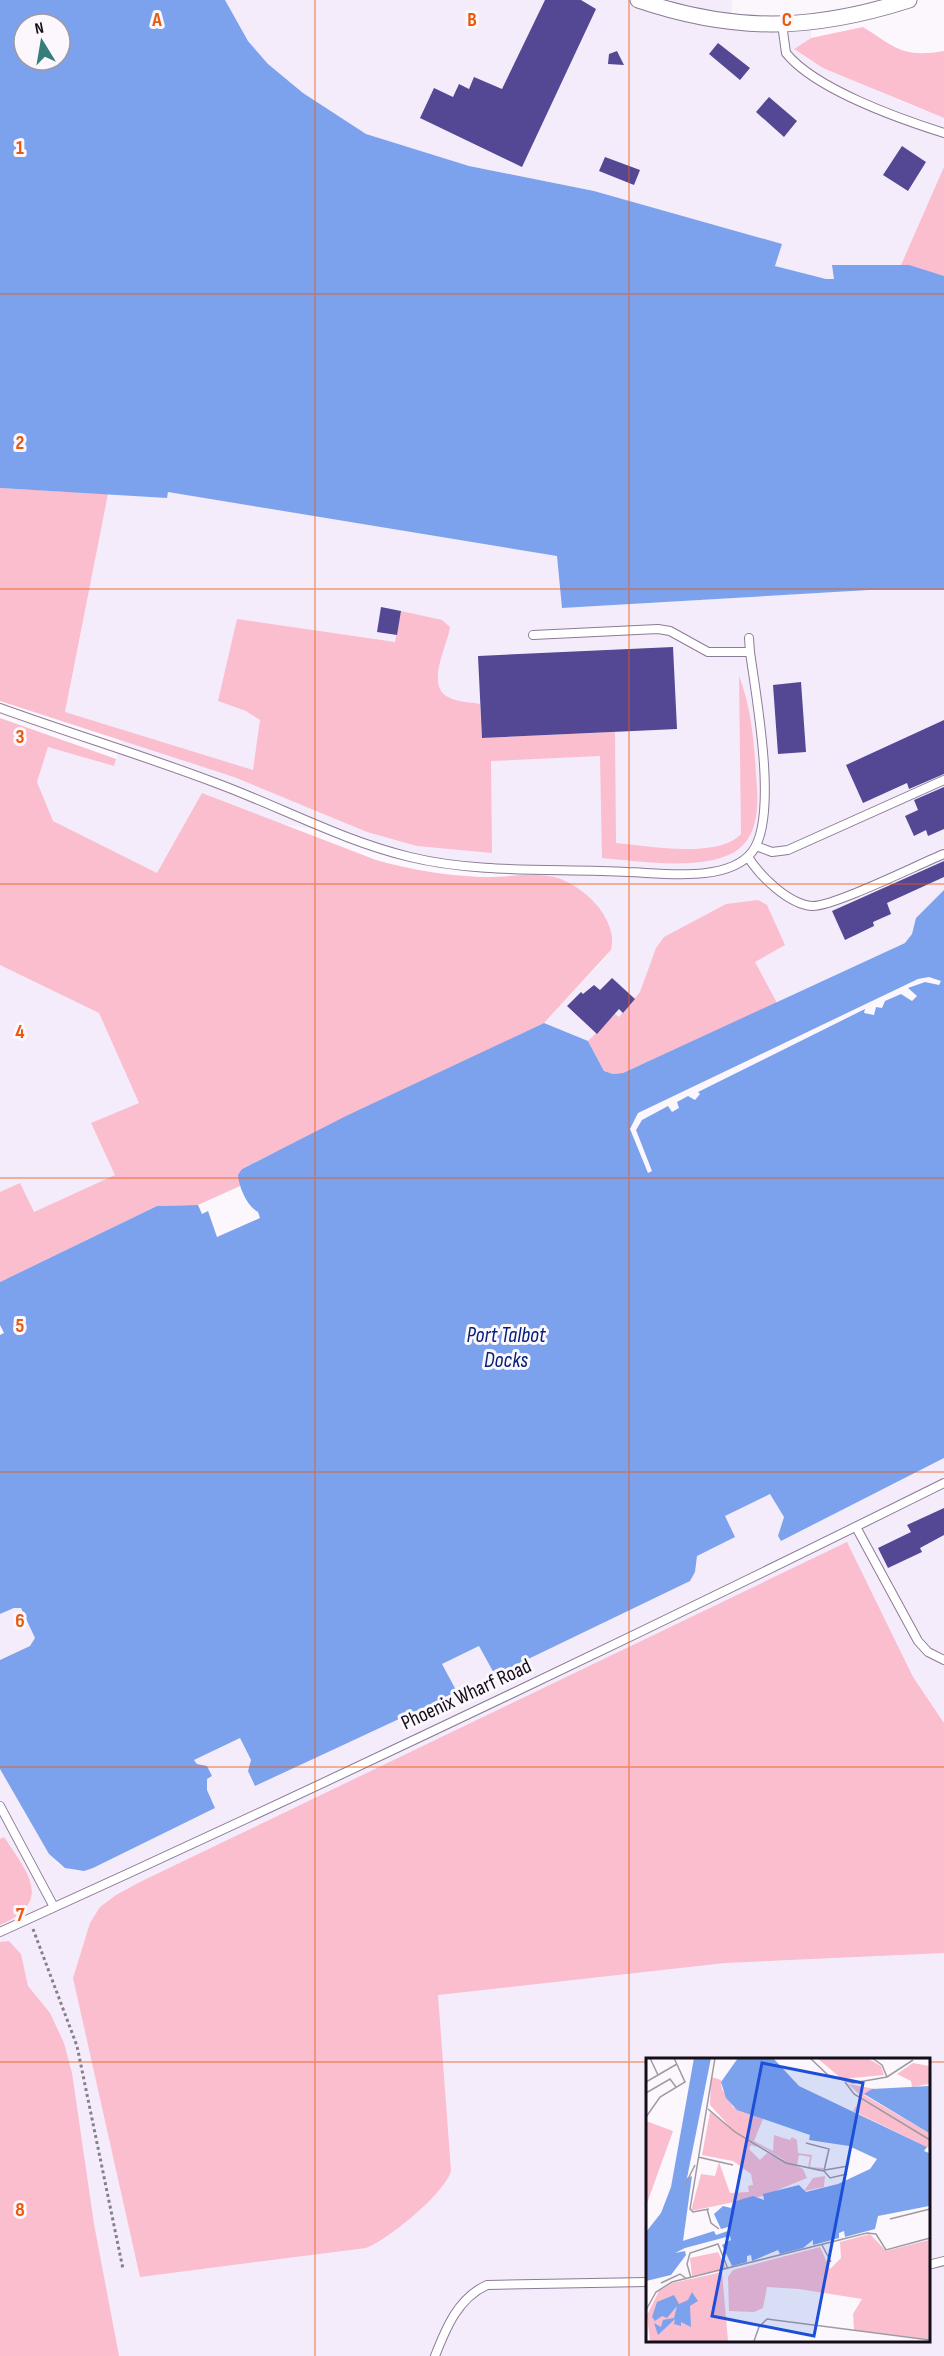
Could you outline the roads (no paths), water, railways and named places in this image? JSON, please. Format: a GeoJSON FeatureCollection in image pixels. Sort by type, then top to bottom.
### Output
{"type":"FeatureCollection","features":[{"type":"Feature","properties":{"kind":"street"},"geometry":{"type":"LineString","coordinates":[[639,0],[731,24],[782,24],[850,16],[909,0]]}},
{"type":"Feature","properties":{"kind":"lane"},"geometry":{"type":"LineString","coordinates":[[782,24],[786,53],[813,76],[886,112],[944,134]]}},
{"type":"Feature","properties":{"kind":"lane"},"geometry":{"type":"LineString","coordinates":[[533,635],[658,629],[670,631],[708,652],[750,652]]}},
{"type":"Feature","properties":{"kind":"lane"},"geometry":{"type":"LineString","coordinates":[[0,708],[216,783],[340,834],[412,858],[491,867],[678,874],[723,870],[747,857],[756,846],[764,820],[765,796],[749,638]]}},
{"type":"Feature","properties":{"kind":"lane"},"geometry":{"type":"LineString","coordinates":[[756,846],[772,852],[788,850],[944,780]]}},
{"type":"Feature","properties":{"kind":"lane"},"geometry":{"type":"LineString","coordinates":[[747,857],[760,872],[784,892],[811,906],[833,902],[944,854]]}},
{"type":"Feature","properties":{"kind":"lane","name":"Phoenix Wharf Road"},"geometry":{"type":"LineString","coordinates":[[0,1932],[188,1846],[944,1483]]}},
{"type":"Feature","properties":{"kind":"lane"},"geometry":{"type":"LineString","coordinates":[[856,1527],[918,1641],[928,1652],[944,1660]]}},
{"type":"Feature","properties":{"kind":"lane"},"geometry":{"type":"LineString","coordinates":[[0,1806],[54,1907]]}},
{"type":"Feature","properties":{"kind":"lane"},"geometry":{"type":"LineString","coordinates":[[929,2265],[944,2261]]}},
{"type":"Feature","properties":{"kind":"lane"},"geometry":{"type":"LineString","coordinates":[[435,2356],[459,2307],[469,2296],[487,2285],[646,2282]]}},
{"type":"Feature","properties":{"kind":"water"},"geometry":{"type":"Polygon","coordinates":[[[0,0],[225,0],[248,41],[268,64],[303,93],[366,134],[469,166],[594,191],[782,244],[775,266],[826,279],[834,279],[832,265],[909,265],[944,276],[944,590],[869,590],[562,608],[557,556],[168,492],[167,498],[0,488],[0,0]]]}},
{"type":"Feature","properties":{"kind":"water","name":"Port Talbot Docks"},"geometry":{"type":"Polygon","coordinates":[[[944,890],[944,1458],[781,1541],[778,1536],[784,1517],[770,1494],[725,1516],[735,1537],[697,1556],[695,1572],[690,1581],[495,1675],[479,1646],[442,1664],[457,1692],[255,1786],[248,1771],[251,1760],[240,1738],[194,1760],[197,1764],[207,1766],[212,1776],[207,1779],[207,1790],[215,1808],[84,1871],[65,1868],[49,1854],[0,1769],[0,1660],[30,1646],[35,1638],[21,1608],[14,1608],[0,1614],[0,1335],[4,1333],[0,1325],[0,1282],[157,1206],[198,1205],[202,1214],[208,1211],[217,1237],[260,1218],[242,1191],[238,1175],[242,1169],[346,1116],[544,1023],[588,1041],[604,1071],[613,1074],[623,1073],[905,943],[912,934],[916,918],[944,890]]]}}]}
